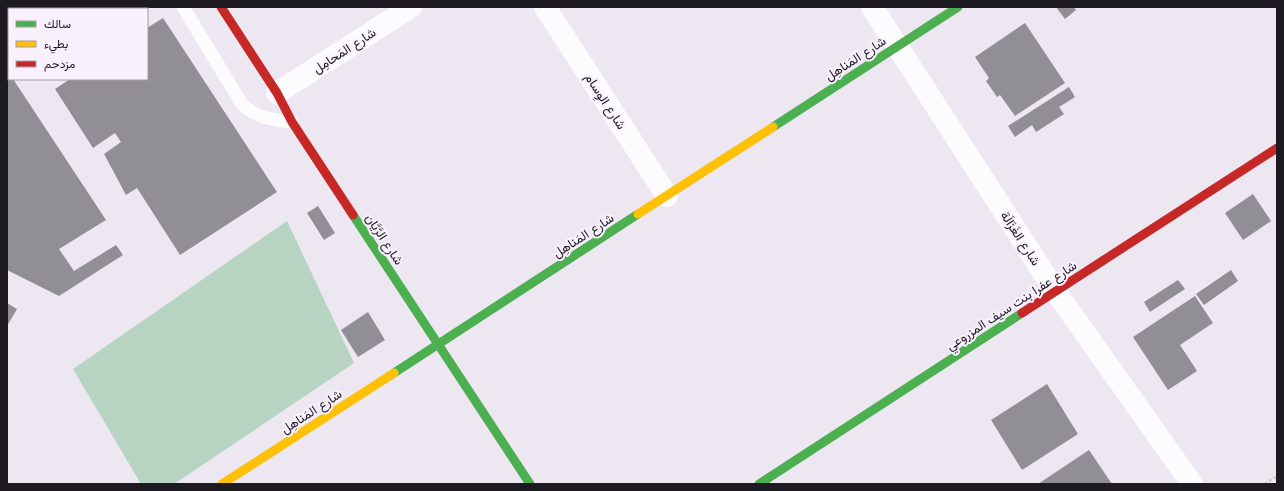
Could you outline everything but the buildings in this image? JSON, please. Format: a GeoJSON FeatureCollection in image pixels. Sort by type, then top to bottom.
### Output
{"type":"FeatureCollection","features":[{"type":"Feature","properties":{"kind":"street","name":"شارع الرَّيَّان"},"geometry":{"type":"LineString","coordinates":[[221,7],[277,93],[292,122],[530,484]]}},
{"type":"Feature","properties":{"kind":"street","name":"شارع المَحامِل"},"geometry":{"type":"LineString","coordinates":[[277,93],[411,7]]}},
{"type":"Feature","properties":{"kind":"street","name":"شارع الوِسام"},"geometry":{"type":"LineString","coordinates":[[545,7],[667,196]]}},
{"type":"Feature","properties":{"kind":"street","name":"شارع الغَزَالَة"},"geometry":{"type":"LineString","coordinates":[[872,7],[1056,292],[1192,484]]}},
{"type":"Feature","properties":{"kind":"street","name":"شارع المَناهِل"},"geometry":{"type":"LineString","coordinates":[[222,484],[958,7]]}},
{"type":"Feature","properties":{"kind":"street","name":"شارع عفرا بنت سيف المزروعي"},"geometry":{"type":"LineString","coordinates":[[759,484],[1277,148]]}},
{"type":"Feature","properties":{"kind":"lane"},"geometry":{"type":"LineString","coordinates":[[183,7],[242,104],[249,111],[258,116],[273,120],[292,122]]}},
{"type":"Feature","properties":{"kind":"path"},"geometry":{"type":"LineString","coordinates":[[1265,484],[1277,476]]}},
{"type":"Feature","properties":{"kind":"green space"},"geometry":{"type":"Polygon","coordinates":[[[287,221],[354,363],[174,484],[141,484],[73,369],[287,221]]]}},
{"type":"Feature","properties":{"kind":"traffic: fast"},"geometry":{"type":"LineString","coordinates":[[773,127],[958,7]]}},
{"type":"Feature","properties":{"kind":"traffic: fast"},"geometry":{"type":"LineString","coordinates":[[394,373],[638,214]]}},
{"type":"Feature","properties":{"kind":"traffic: fast"},"geometry":{"type":"LineString","coordinates":[[353,215],[530,484]]}},
{"type":"Feature","properties":{"kind":"traffic: fast"},"geometry":{"type":"LineString","coordinates":[[759,484],[1022,313]]}},
{"type":"Feature","properties":{"kind":"traffic: slow"},"geometry":{"type":"LineString","coordinates":[[638,214],[773,127]]}},
{"type":"Feature","properties":{"kind":"traffic: slow"},"geometry":{"type":"LineString","coordinates":[[222,484],[394,373]]}},
{"type":"Feature","properties":{"kind":"traffic: jam"},"geometry":{"type":"LineString","coordinates":[[221,7],[277,93],[292,122],[353,215]]}},
{"type":"Feature","properties":{"kind":"traffic: jam"},"geometry":{"type":"LineString","coordinates":[[1022,313],[1277,148]]}}]}
